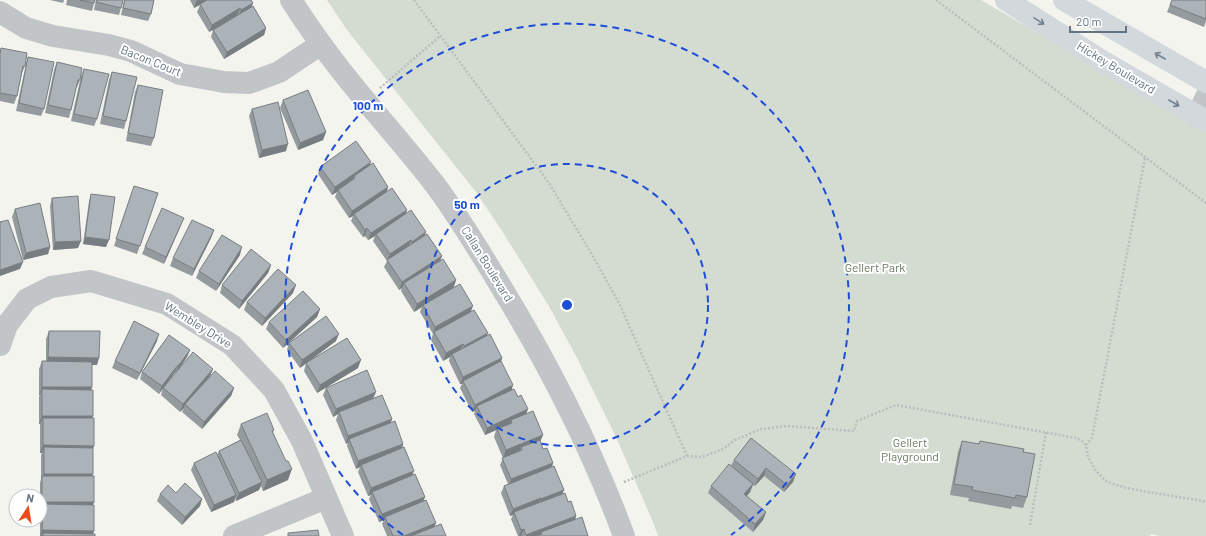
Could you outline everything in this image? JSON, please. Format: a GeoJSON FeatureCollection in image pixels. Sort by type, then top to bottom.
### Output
{"type":"FeatureCollection","features":[{"type":"Feature","properties":{"kind":"main road","name":"Hickey Boulevard"},"geometry":{"type":"LineString","coordinates":[[1006,0],[1102,61],[1203,111]]}},
{"type":"Feature","properties":{"kind":"main road"},"geometry":{"type":"LineString","coordinates":[[1064,0],[1206,82]]}},
{"type":"Feature","properties":{"kind":"street","name":"Callan Boulevard"},"geometry":{"type":"LineString","coordinates":[[291,0],[321,44],[436,187],[485,260],[523,323],[559,390],[606,490],[624,536]]}},
{"type":"Feature","properties":{"kind":"street","name":"Bacon Court"},"geometry":{"type":"LineString","coordinates":[[0,12],[26,28],[53,36],[109,45],[131,51],[180,74],[224,82],[249,83],[279,72],[321,44]]}},
{"type":"Feature","properties":{"kind":"street","name":"Wembley Drive"},"geometry":{"type":"LineString","coordinates":[[0,345],[7,325],[27,299],[51,287],[91,281],[168,304],[232,345],[274,390],[302,441],[343,536]]}},
{"type":"Feature","properties":{"kind":"street"},"geometry":{"type":"LineString","coordinates":[[234,536],[326,498]]}},
{"type":"Feature","properties":{"kind":"path"},"geometry":{"type":"LineString","coordinates":[[414,0],[549,183],[594,258],[620,305],[687,456]]}},
{"type":"Feature","properties":{"kind":"path"},"geometry":{"type":"LineString","coordinates":[[936,0],[1206,203]]}},
{"type":"Feature","properties":{"kind":"path"},"geometry":{"type":"LineString","coordinates":[[366,101],[440,36]]}},
{"type":"Feature","properties":{"kind":"path"},"geometry":{"type":"LineString","coordinates":[[1086,445],[1092,438],[1145,158]]}},
{"type":"Feature","properties":{"kind":"path"},"geometry":{"type":"LineString","coordinates":[[606,490],[687,456],[702,457],[723,449],[741,438],[761,429],[786,426],[854,431],[857,421],[896,405],[1076,438],[1086,445],[1088,458],[1096,471],[1107,482],[1129,489],[1203,501],[1206,503]]}},
{"type":"Feature","properties":{"kind":"path"},"geometry":{"type":"LineString","coordinates":[[1030,525],[1046,432]]}},
{"type":"Feature","properties":{"kind":"green space","name":"Gellert Park"},"geometry":{"type":"Polygon","coordinates":[[[327,0],[981,0],[1195,124],[1206,132],[1206,536],[1160,536],[1151,534],[1150,536],[658,536],[616,437],[576,356],[550,308],[476,192],[347,30],[327,0]]]}},
{"type":"Feature","properties":{"kind":"building"},"geometry":{"type":"Polygon","coordinates":[[[80,0],[95,0],[94,3],[80,0]]]}},
{"type":"Feature","properties":{"kind":"building"},"geometry":{"type":"Polygon","coordinates":[[[97,0],[123,0],[121,8],[96,2],[97,0]]]}},
{"type":"Feature","properties":{"kind":"building"},"geometry":{"type":"Polygon","coordinates":[[[125,0],[154,0],[151,14],[123,8],[125,0]]]}},
{"type":"Feature","properties":{"kind":"building"},"geometry":{"type":"Polygon","coordinates":[[[207,0],[251,0],[253,3],[241,10],[240,8],[212,25],[200,4],[207,0]]]}},
{"type":"Feature","properties":{"kind":"building"},"geometry":{"type":"Polygon","coordinates":[[[1172,0],[1206,0],[1206,19],[1170,5],[1172,0]]]}},
{"type":"Feature","properties":{"kind":"building"},"geometry":{"type":"Polygon","coordinates":[[[253,6],[266,28],[227,52],[213,30],[253,6]]]}},
{"type":"Feature","properties":{"kind":"building"},"geometry":{"type":"Polygon","coordinates":[[[1,48],[27,53],[17,96],[0,93],[1,48]]]}},
{"type":"Feature","properties":{"kind":"building"},"geometry":{"type":"Polygon","coordinates":[[[28,57],[54,62],[44,109],[19,103],[28,57]]]}},
{"type":"Feature","properties":{"kind":"building"},"geometry":{"type":"Polygon","coordinates":[[[57,62],[82,68],[71,110],[48,105],[57,62]]]}},
{"type":"Feature","properties":{"kind":"building"},"geometry":{"type":"Polygon","coordinates":[[[84,69],[109,74],[97,119],[74,114],[84,69]]]}},
{"type":"Feature","properties":{"kind":"building"},"geometry":{"type":"Polygon","coordinates":[[[112,72],[137,77],[126,121],[103,116],[112,72]]]}},
{"type":"Feature","properties":{"kind":"building"},"geometry":{"type":"Polygon","coordinates":[[[138,85],[163,90],[154,138],[128,133],[138,85]]]}},
{"type":"Feature","properties":{"kind":"building"},"geometry":{"type":"Polygon","coordinates":[[[308,90],[326,132],[300,143],[283,100],[308,90]]]}},
{"type":"Feature","properties":{"kind":"building"},"geometry":{"type":"Polygon","coordinates":[[[278,102],[288,144],[262,150],[252,109],[278,102]]]}},
{"type":"Feature","properties":{"kind":"building"},"geometry":{"type":"Polygon","coordinates":[[[356,141],[371,162],[335,187],[320,167],[356,141]]]}},
{"type":"Feature","properties":{"kind":"building"},"geometry":{"type":"Polygon","coordinates":[[[373,163],[388,187],[352,211],[338,190],[355,178],[354,176],[373,163]]]}},
{"type":"Feature","properties":{"kind":"building"},"geometry":{"type":"Polygon","coordinates":[[[134,186],[158,193],[140,246],[116,239],[134,186]]]}},
{"type":"Feature","properties":{"kind":"building"},"geometry":{"type":"Polygon","coordinates":[[[392,188],[407,210],[371,233],[367,228],[365,230],[354,214],[392,188]]]}},
{"type":"Feature","properties":{"kind":"building"},"geometry":{"type":"Polygon","coordinates":[[[91,194],[115,197],[109,240],[85,237],[91,194]]]}},
{"type":"Feature","properties":{"kind":"building"},"geometry":{"type":"Polygon","coordinates":[[[78,196],[81,241],[55,242],[52,198],[78,196]]]}},
{"type":"Feature","properties":{"kind":"building"},"geometry":{"type":"Polygon","coordinates":[[[40,203],[50,247],[26,253],[15,209],[40,203]]]}},
{"type":"Feature","properties":{"kind":"building"},"geometry":{"type":"Polygon","coordinates":[[[162,208],[184,218],[166,257],[145,247],[162,208]]]}},
{"type":"Feature","properties":{"kind":"building"},"geometry":{"type":"Polygon","coordinates":[[[411,210],[426,232],[412,242],[411,240],[390,254],[376,234],[411,210]]]}},
{"type":"Feature","properties":{"kind":"building"},"geometry":{"type":"Polygon","coordinates":[[[8,220],[23,262],[0,270],[0,222],[8,220]]]}},
{"type":"Feature","properties":{"kind":"building"},"geometry":{"type":"Polygon","coordinates":[[[192,220],[214,230],[194,269],[173,258],[192,220]]]}},
{"type":"Feature","properties":{"kind":"building"},"geometry":{"type":"Polygon","coordinates":[[[427,234],[442,256],[402,282],[387,260],[427,234]]]}},
{"type":"Feature","properties":{"kind":"building"},"geometry":{"type":"Polygon","coordinates":[[[222,235],[242,247],[219,284],[199,271],[222,235]]]}},
{"type":"Feature","properties":{"kind":"building"},"geometry":{"type":"Polygon","coordinates":[[[251,249],[271,265],[242,301],[222,285],[251,249]]]}},
{"type":"Feature","properties":{"kind":"building"},"geometry":{"type":"Polygon","coordinates":[[[443,259],[456,280],[417,304],[404,283],[443,259]]]}},
{"type":"Feature","properties":{"kind":"building"},"geometry":{"type":"Polygon","coordinates":[[[278,269],[296,285],[265,318],[247,302],[278,269]]]}},
{"type":"Feature","properties":{"kind":"building"},"geometry":{"type":"Polygon","coordinates":[[[460,284],[473,306],[435,327],[423,305],[460,284]]]}},
{"type":"Feature","properties":{"kind":"building"},"geometry":{"type":"Polygon","coordinates":[[[303,291],[320,309],[286,340],[269,322],[303,291]]]}},
{"type":"Feature","properties":{"kind":"building"},"geometry":{"type":"Polygon","coordinates":[[[474,310],[488,333],[464,346],[463,344],[446,353],[434,332],[474,310]]]}},
{"type":"Feature","properties":{"kind":"building"},"geometry":{"type":"Polygon","coordinates":[[[326,316],[339,334],[302,360],[289,343],[326,316]]]}},
{"type":"Feature","properties":{"kind":"building"},"geometry":{"type":"Polygon","coordinates":[[[134,321],[159,334],[140,373],[115,361],[134,321]]]}},
{"type":"Feature","properties":{"kind":"building"},"geometry":{"type":"Polygon","coordinates":[[[49,331],[100,331],[99,358],[48,357],[49,331]]]}},
{"type":"Feature","properties":{"kind":"building"},"geometry":{"type":"Polygon","coordinates":[[[490,334],[502,358],[463,377],[452,354],[490,334]]]}},
{"type":"Feature","properties":{"kind":"building"},"geometry":{"type":"Polygon","coordinates":[[[169,335],[190,350],[162,386],[142,372],[169,335]]]}},
{"type":"Feature","properties":{"kind":"building"},"geometry":{"type":"Polygon","coordinates":[[[347,338],[361,360],[320,385],[306,363],[347,338]]]}},
{"type":"Feature","properties":{"kind":"building"},"geometry":{"type":"Polygon","coordinates":[[[193,352],[213,369],[183,404],[163,388],[193,352]]]}},
{"type":"Feature","properties":{"kind":"building"},"geometry":{"type":"Polygon","coordinates":[[[42,361],[92,362],[92,387],[42,387],[42,361]]]}},
{"type":"Feature","properties":{"kind":"building"},"geometry":{"type":"Polygon","coordinates":[[[501,361],[513,385],[475,405],[463,381],[501,361]]]}},
{"type":"Feature","properties":{"kind":"building"},"geometry":{"type":"Polygon","coordinates":[[[367,370],[376,392],[336,409],[326,388],[367,370]]]}},
{"type":"Feature","properties":{"kind":"building"},"geometry":{"type":"Polygon","coordinates":[[[215,371],[234,388],[204,422],[185,404],[215,371]]]}},
{"type":"Feature","properties":{"kind":"building"},"geometry":{"type":"Polygon","coordinates":[[[42,389],[93,390],[93,416],[42,416],[42,389]]]}},
{"type":"Feature","properties":{"kind":"building"},"geometry":{"type":"Polygon","coordinates":[[[514,389],[518,397],[521,395],[528,409],[487,428],[477,406],[514,389]]]}},
{"type":"Feature","properties":{"kind":"building"},"geometry":{"type":"Polygon","coordinates":[[[382,395],[392,419],[348,436],[339,412],[382,395]]]}},
{"type":"Feature","properties":{"kind":"building"},"geometry":{"type":"Polygon","coordinates":[[[533,411],[543,435],[506,450],[497,429],[512,423],[511,420],[533,411]]]}},
{"type":"Feature","properties":{"kind":"building"},"geometry":{"type":"Polygon","coordinates":[[[267,413],[274,430],[272,431],[286,461],[288,461],[292,469],[267,480],[241,424],[267,413]]]}},
{"type":"Feature","properties":{"kind":"building"},"geometry":{"type":"Polygon","coordinates":[[[43,418],[94,418],[94,446],[43,445],[43,418]]]}},
{"type":"Feature","properties":{"kind":"building"},"geometry":{"type":"Polygon","coordinates":[[[395,421],[403,444],[358,461],[349,439],[395,421]]]}},
{"type":"Feature","properties":{"kind":"building"},"geometry":{"type":"Polygon","coordinates":[[[751,438],[796,474],[787,485],[766,468],[758,479],[734,460],[751,438]]]}},
{"type":"Feature","properties":{"kind":"building"},"geometry":{"type":"Polygon","coordinates":[[[241,440],[262,482],[239,493],[219,451],[241,440]]]}},
{"type":"Feature","properties":{"kind":"building"},"geometry":{"type":"Polygon","coordinates":[[[540,440],[543,449],[547,448],[553,463],[511,479],[502,458],[522,450],[521,447],[540,440]]]}},
{"type":"Feature","properties":{"kind":"building"},"geometry":{"type":"Polygon","coordinates":[[[962,441],[979,444],[980,441],[1024,449],[1023,452],[1035,454],[1027,497],[1016,495],[1015,498],[972,490],[973,487],[954,484],[962,441]]]}},
{"type":"Feature","properties":{"kind":"building"},"geometry":{"type":"Polygon","coordinates":[[[44,447],[93,448],[93,474],[44,474],[44,447]]]}},
{"type":"Feature","properties":{"kind":"building"},"geometry":{"type":"Polygon","coordinates":[[[404,447],[414,471],[371,488],[361,465],[404,447]]]}},
{"type":"Feature","properties":{"kind":"building"},"geometry":{"type":"Polygon","coordinates":[[[216,452],[236,495],[214,505],[194,463],[216,452]]]}},
{"type":"Feature","properties":{"kind":"building"},"geometry":{"type":"Polygon","coordinates":[[[729,464],[753,484],[744,494],[766,512],[755,524],[711,486],[729,464]]]}},
{"type":"Feature","properties":{"kind":"building"},"geometry":{"type":"Polygon","coordinates":[[[554,466],[564,490],[513,509],[504,486],[554,466]]]}},
{"type":"Feature","properties":{"kind":"building"},"geometry":{"type":"Polygon","coordinates":[[[415,474],[425,497],[382,514],[372,492],[415,474]]]}},
{"type":"Feature","properties":{"kind":"building"},"geometry":{"type":"Polygon","coordinates":[[[42,476],[94,476],[94,502],[48,502],[48,488],[42,488],[42,476]]]}},
{"type":"Feature","properties":{"kind":"building"},"geometry":{"type":"Polygon","coordinates":[[[185,483],[202,499],[185,517],[160,494],[168,485],[176,493],[185,483]]]}},
{"type":"Feature","properties":{"kind":"building"},"geometry":{"type":"Polygon","coordinates":[[[565,493],[568,502],[571,501],[576,516],[526,535],[524,529],[521,530],[514,512],[565,493]]]}},
{"type":"Feature","properties":{"kind":"building"},"geometry":{"type":"Polygon","coordinates":[[[426,500],[436,523],[404,536],[393,536],[385,517],[426,500]]]}},
{"type":"Feature","properties":{"kind":"building"},"geometry":{"type":"Polygon","coordinates":[[[48,504],[94,505],[94,531],[42,530],[42,528],[48,528],[48,504]]]}},
{"type":"Feature","properties":{"kind":"building"},"geometry":{"type":"Polygon","coordinates":[[[582,517],[588,536],[535,536],[542,534],[541,532],[582,517]]]}},
{"type":"Feature","properties":{"kind":"building"},"geometry":{"type":"Polygon","coordinates":[[[441,524],[446,536],[411,536],[441,524]]]}},
{"type":"Feature","properties":{"kind":"building"},"geometry":{"type":"Polygon","coordinates":[[[318,530],[319,536],[288,536],[288,533],[318,530]]]}},
{"type":"Feature","properties":{"kind":"building"},"geometry":{"type":"Polygon","coordinates":[[[43,533],[95,534],[95,536],[43,536],[43,533]]]}},
{"type":"Feature","properties":{"kind":"park label","name":"Gellert Playground"},"geometry":{"type":"Point","coordinates":[910,450]}}]}
